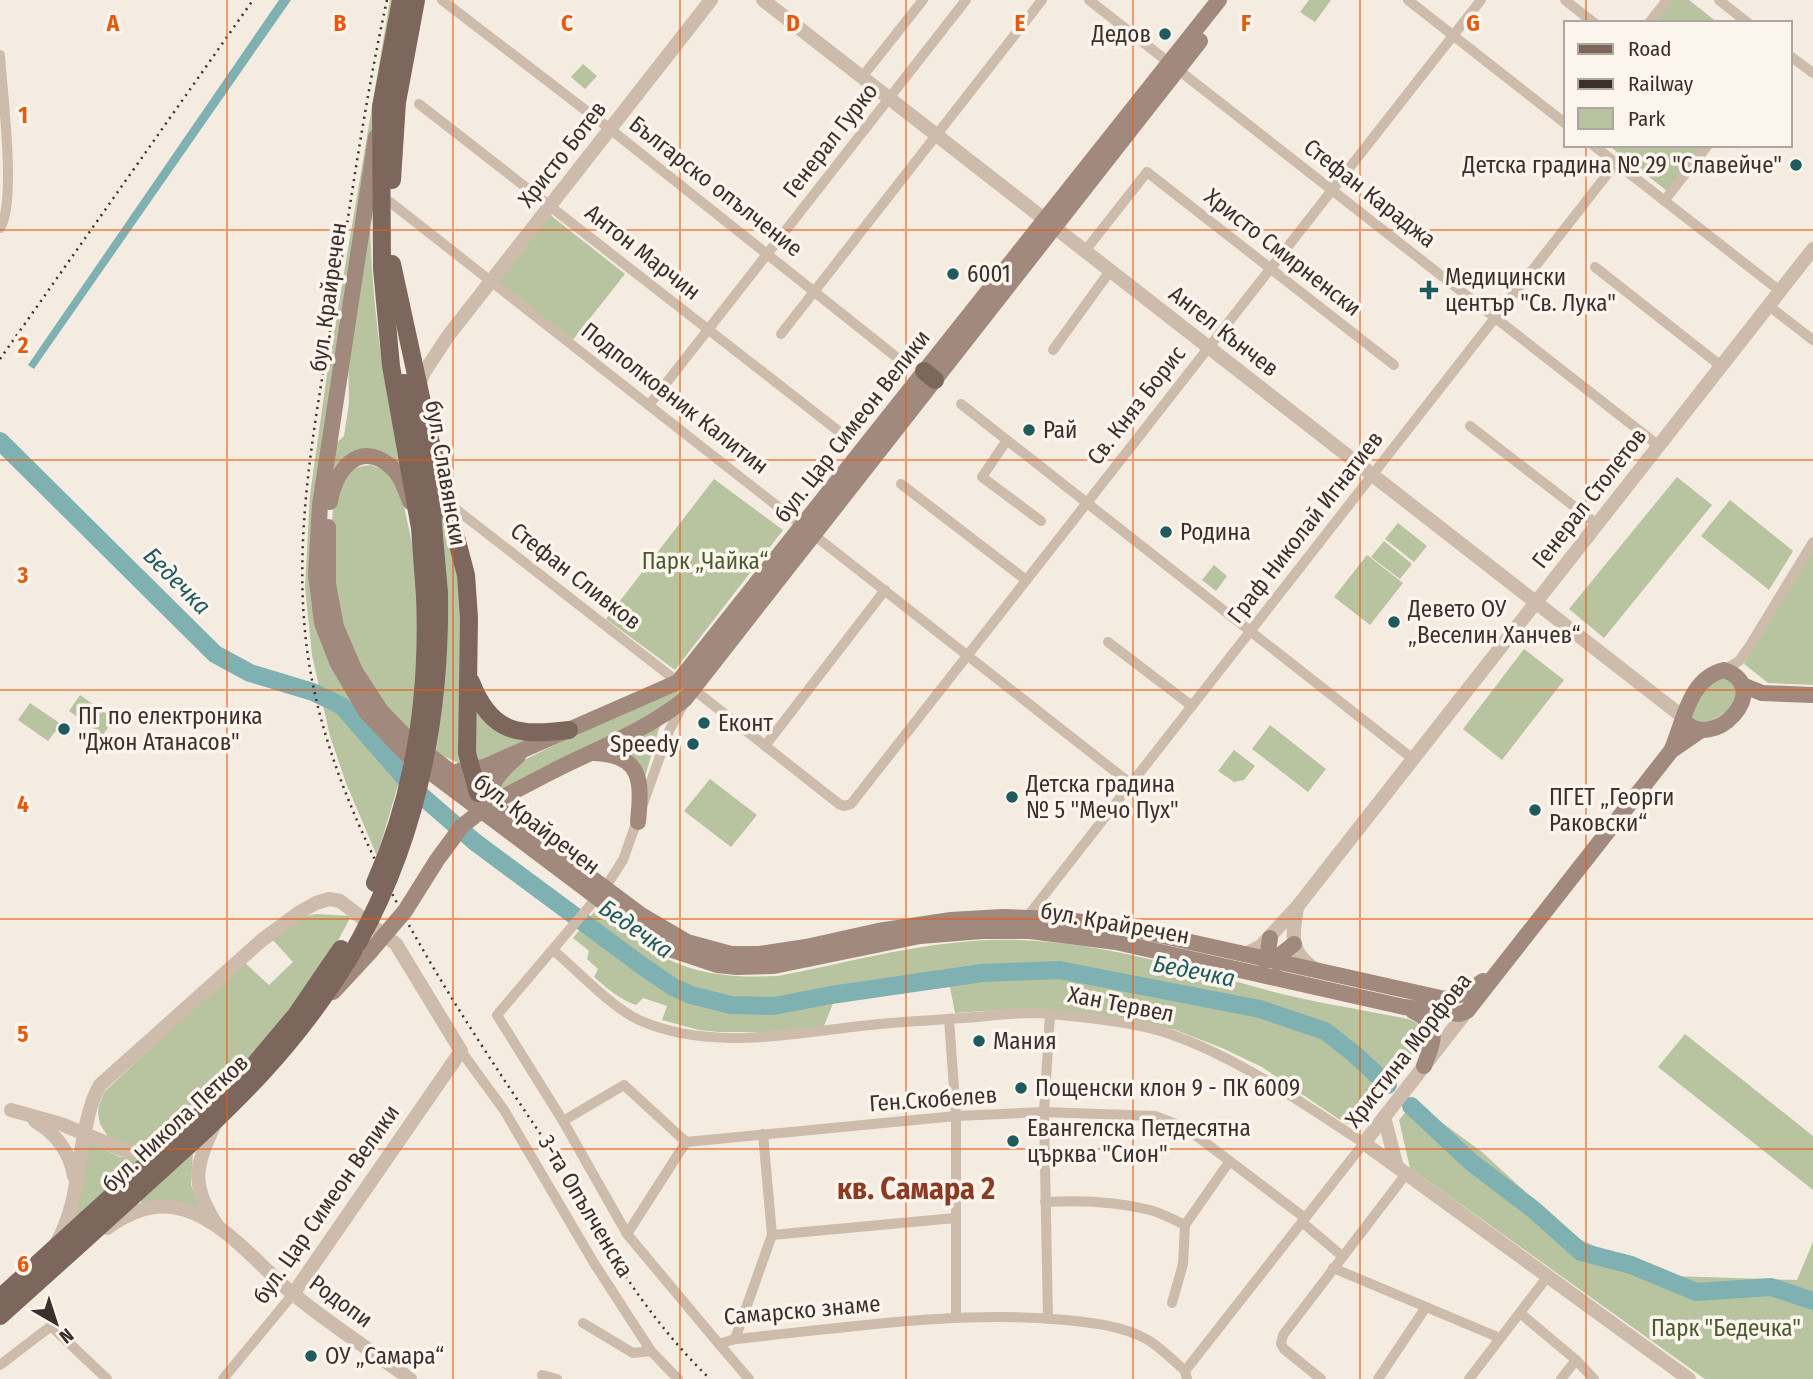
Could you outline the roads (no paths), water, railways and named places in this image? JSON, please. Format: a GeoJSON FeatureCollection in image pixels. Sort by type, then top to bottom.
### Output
{"type":"FeatureCollection","features":[{"type":"Feature","properties":{"kind":"main road","name":"бул. Славянски"},"geometry":{"type":"LineString","coordinates":[[401,0],[381,107],[382,269],[391,366],[432,594]]}},
{"type":"Feature","properties":{"kind":"main road","name":"бул. Славянски"},"geometry":{"type":"LineString","coordinates":[[359,944],[391,877],[411,820],[431,733],[438,670],[432,594],[432,513],[403,374],[391,261],[390,202],[397,102],[416,0]]}},
{"type":"Feature","properties":{"kind":"main road","name":"бул. Цар Симеон Велики"},"geometry":{"type":"LineString","coordinates":[[359,944],[405,911],[437,860],[462,827],[490,804],[661,717],[687,688],[1173,66],[1219,0]]}},
{"type":"Feature","properties":{"kind":"main road","name":"бул. Цар Симеон Велики"},"geometry":{"type":"LineString","coordinates":[[1173,66],[1232,0]]}},
{"type":"Feature","properties":{"kind":"main road","name":"бул. Крайречен"},"geometry":{"type":"LineString","coordinates":[[381,107],[320,505],[316,552],[317,596],[329,645],[354,694],[366,712],[406,754],[492,820],[601,892],[674,936],[701,947],[731,954],[776,953],[877,931],[951,920],[1027,917],[1121,927],[1240,962]]}},
{"type":"Feature","properties":{"kind":"main road"},"geometry":{"type":"LineString","coordinates":[[391,261],[430,439],[466,575],[469,618],[467,753],[470,771],[492,820]]}},
{"type":"Feature","properties":{"kind":"main road","name":"бул. Крайречен"},"geometry":{"type":"LineString","coordinates":[[420,528],[404,485],[390,465],[369,456],[357,459],[337,475],[328,520],[328,584],[336,627],[355,671],[374,701],[406,737],[601,892],[647,935],[673,950],[727,966],[774,966],[920,936],[1009,930],[1086,937],[1440,998],[1454,998],[1472,990],[1510,956]]}},
{"type":"Feature","properties":{"kind":"main road"},"geometry":{"type":"LineString","coordinates":[[1740,708],[1744,694],[1741,684],[1734,675],[1724,670],[1706,678],[1692,696],[1683,719],[1700,731],[1718,726],[1753,700],[1774,694]]}},
{"type":"Feature","properties":{"kind":"main road"},"geometry":{"type":"LineString","coordinates":[[469,677],[485,710],[509,729],[539,733],[569,730]]}},
{"type":"Feature","properties":{"kind":"main road"},"geometry":{"type":"LineString","coordinates":[[1741,684],[1774,694],[1813,695]]}},
{"type":"Feature","properties":{"kind":"main road","name":"бул. Цар Симеон Велики"},"geometry":{"type":"LineString","coordinates":[[444,767],[455,771],[470,771],[484,767],[569,730],[687,688]]}},
{"type":"Feature","properties":{"kind":"main road","name":"Христина Морфова"},"geometry":{"type":"LineString","coordinates":[[1671,751],[1683,719]]}},
{"type":"Feature","properties":{"kind":"main road","name":"Христина Морфова"},"geometry":{"type":"LineString","coordinates":[[1457,1018],[1510,956],[1671,751],[1700,731]]}},
{"type":"Feature","properties":{"kind":"main road"},"geometry":{"type":"LineString","coordinates":[[483,796],[501,772],[535,744]]}},
{"type":"Feature","properties":{"kind":"main road"},"geometry":{"type":"LineString","coordinates":[[590,753],[615,755],[627,761],[635,770],[640,785],[638,822]]}},
{"type":"Feature","properties":{"kind":"main road"},"geometry":{"type":"LineString","coordinates":[[1270,938],[1267,950],[1272,960]]}},
{"type":"Feature","properties":{"kind":"main road","name":"бул. Никола Петков"},"geometry":{"type":"LineString","coordinates":[[0,1316],[56,1256],[212,1115],[262,1076],[311,1018],[359,944]]}},
{"type":"Feature","properties":{"kind":"main road","name":"бул. Никола Петков"},"geometry":{"type":"LineString","coordinates":[[212,1115],[280,1036],[311,995],[359,944]]}},
{"type":"Feature","properties":{"kind":"main road"},"geometry":{"type":"LineString","coordinates":[[1272,960],[1294,944]]}},
{"type":"Feature","properties":{"kind":"main road"},"geometry":{"type":"LineString","coordinates":[[1240,962],[1272,960],[1315,978]]}},
{"type":"Feature","properties":{"kind":"main road","name":"бул. Крайречен"},"geometry":{"type":"LineString","coordinates":[[1315,978],[1404,1007],[1457,1018]]}},
{"type":"Feature","properties":{"kind":"main road"},"geometry":{"type":"LineString","coordinates":[[1440,998],[1457,1018]]}},
{"type":"Feature","properties":{"kind":"main road"},"geometry":{"type":"LineString","coordinates":[[1404,1007],[1425,1018],[1433,1031],[1432,1045],[1424,1066]]}},
{"type":"Feature","properties":{"kind":"main road","name":"бул. Никола Петков"},"geometry":{"type":"LineString","coordinates":[[0,1298],[56,1256]]}},
{"type":"Feature","properties":{"kind":"street","name":"Българско опълчение"},"geometry":{"type":"LineString","coordinates":[[442,0],[768,253],[895,356]]}},
{"type":"Feature","properties":{"kind":"street","name":"Христо Ботев"},"geometry":{"type":"LineString","coordinates":[[419,387],[448,335],[712,0]]}},
{"type":"Feature","properties":{"kind":"street","name":"Ангел Кънчев"},"geometry":{"type":"LineString","coordinates":[[763,0],[1683,719]]}},
{"type":"Feature","properties":{"kind":"street"},"geometry":{"type":"LineString","coordinates":[[862,77],[923,0]]}},
{"type":"Feature","properties":{"kind":"street","name":"Генерал Гурко"},"geometry":{"type":"LineString","coordinates":[[649,405],[966,0]]}},
{"type":"Feature","properties":{"kind":"street"},"geometry":{"type":"LineString","coordinates":[[781,334],[1042,0]]}},
{"type":"Feature","properties":{"kind":"street","name":"Стефан Караджа"},"geometry":{"type":"LineString","coordinates":[[1089,0],[1659,446]]}},
{"type":"Feature","properties":{"kind":"street"},"geometry":{"type":"LineString","coordinates":[[1408,0],[1564,122]]}},
{"type":"Feature","properties":{"kind":"street","name":"Св. Княз Борис"},"geometry":{"type":"LineString","coordinates":[[850,804],[1481,0]]}},
{"type":"Feature","properties":{"kind":"street"},"geometry":{"type":"LineString","coordinates":[[1565,0],[1591,21]]}},
{"type":"Feature","properties":{"kind":"street"},"geometry":{"type":"LineString","coordinates":[[1651,21],[1667,0]]}},
{"type":"Feature","properties":{"kind":"street"},"geometry":{"type":"LineString","coordinates":[[1719,0],[1746,21]]}},
{"type":"Feature","properties":{"kind":"street"},"geometry":{"type":"LineString","coordinates":[[1732,10],[1740,0]]}},
{"type":"Feature","properties":{"kind":"street"},"geometry":{"type":"LineString","coordinates":[[0,55],[8,182],[8,208],[0,228]]}},
{"type":"Feature","properties":{"kind":"street"},"geometry":{"type":"LineString","coordinates":[[1792,57],[1813,73]]}},
{"type":"Feature","properties":{"kind":"street","name":"Антон Марчин"},"geometry":{"type":"LineString","coordinates":[[419,104],[841,433]]}},
{"type":"Feature","properties":{"kind":"street"},"geometry":{"type":"LineString","coordinates":[[1596,147],[1780,291]]}},
{"type":"Feature","properties":{"kind":"street"},"geometry":{"type":"LineString","coordinates":[[1664,201],[1706,147]]}},
{"type":"Feature","properties":{"kind":"street","name":"Граф Николай Игнатиев"},"geometry":{"type":"LineString","coordinates":[[1027,917],[1616,163]]}},
{"type":"Feature","properties":{"kind":"street","name":"Христо Смирненски"},"geometry":{"type":"LineString","coordinates":[[1085,251],[1147,172],[1394,365]]}},
{"type":"Feature","properties":{"kind":"street","name":"Подполковник Калитин"},"geometry":{"type":"LineString","coordinates":[[390,202],[1131,784]]}},
{"type":"Feature","properties":{"kind":"street","name":"Генерал Столетов"},"geometry":{"type":"LineString","coordinates":[[1240,962],[1270,938],[1297,907],[1813,249]]}},
{"type":"Feature","properties":{"kind":"street"},"geometry":{"type":"LineString","coordinates":[[1595,268],[1721,366]]}},
{"type":"Feature","properties":{"kind":"street"},"geometry":{"type":"LineString","coordinates":[[1053,350],[1110,271]]}},
{"type":"Feature","properties":{"kind":"street"},"geometry":{"type":"LineString","coordinates":[[1769,306],[1813,340]]}},
{"type":"Feature","properties":{"kind":"street","name":"Христо Ботев"},"geometry":{"type":"LineString","coordinates":[[410,344],[428,351],[448,335]]}},
{"type":"Feature","properties":{"kind":"street"},"geometry":{"type":"LineString","coordinates":[[961,404],[1413,759]]}},
{"type":"Feature","properties":{"kind":"street"},"geometry":{"type":"LineString","coordinates":[[1470,426],[1597,524]]}},
{"type":"Feature","properties":{"kind":"street"},"geometry":{"type":"LineString","coordinates":[[1007,440],[982,477],[1041,521]]}},
{"type":"Feature","properties":{"kind":"street"},"geometry":{"type":"LineString","coordinates":[[901,484],[1026,580]]}},
{"type":"Feature","properties":{"kind":"street","name":"Стефан Сливков"},"geometry":{"type":"LineString","coordinates":[[447,503],[839,804],[850,804]]}},
{"type":"Feature","properties":{"kind":"street"},"geometry":{"type":"LineString","coordinates":[[1724,670],[1739,661],[1749,647],[1813,542]]}},
{"type":"Feature","properties":{"kind":"street"},"geometry":{"type":"LineString","coordinates":[[765,746],[885,590]]}},
{"type":"Feature","properties":{"kind":"street"},"geometry":{"type":"LineString","coordinates":[[1108,642],[1192,706]]}},
{"type":"Feature","properties":{"kind":"street"},"geometry":{"type":"LineString","coordinates":[[1741,684],[1749,647]]}},
{"type":"Feature","properties":{"kind":"street","name":"бул. Цар Симеон Велики"},"geometry":{"type":"LineString","coordinates":[[497,1015],[601,892],[624,860],[669,731],[687,688]]}},
{"type":"Feature","properties":{"kind":"street"},"geometry":{"type":"LineString","coordinates":[[1657,698],[1676,702],[1692,696]]}},
{"type":"Feature","properties":{"kind":"street"},"geometry":{"type":"LineString","coordinates":[[56,1256],[75,1187],[84,1133],[95,1095],[111,1075],[262,940],[300,912],[329,899],[340,901],[354,909],[396,944],[461,1051]]}},
{"type":"Feature","properties":{"kind":"street"},"geometry":{"type":"LineString","coordinates":[[1297,907],[1294,944],[1315,978]]}},
{"type":"Feature","properties":{"kind":"street","name":"Хан Тервел"},"geometry":{"type":"LineString","coordinates":[[552,950],[621,1009],[636,1018],[676,1032],[730,1037],[775,1035],[873,1024],[1034,1013],[1167,1033],[1208,1049],[1269,1081],[1364,1143],[1689,1379]]}},
{"type":"Feature","properties":{"kind":"street"},"geometry":{"type":"LineString","coordinates":[[1048,1319],[1044,1112],[1050,1014]]}},
{"type":"Feature","properties":{"kind":"street","name":"Самарско знаме"},"geometry":{"type":"LineString","coordinates":[[497,1015],[563,1121],[627,1234],[719,1344],[735,1339],[956,1317],[1048,1319],[1105,1324],[1135,1335],[1149,1341],[1186,1375]]}},
{"type":"Feature","properties":{"kind":"street","name":"Христина Морфова"},"geometry":{"type":"LineString","coordinates":[[1186,1375],[1424,1066],[1457,1018]]}},
{"type":"Feature","properties":{"kind":"street"},"geometry":{"type":"LineString","coordinates":[[949,1019],[956,1116],[956,1317]]}},
{"type":"Feature","properties":{"kind":"street","name":"бул. Цар Симеон Велики"},"geometry":{"type":"LineString","coordinates":[[223,1379],[293,1294],[461,1051]]}},
{"type":"Feature","properties":{"kind":"street","name":"3-та Опълченска"},"geometry":{"type":"LineString","coordinates":[[461,1051],[504,1110],[594,1263],[651,1351],[678,1379]]}},
{"type":"Feature","properties":{"kind":"street"},"geometry":{"type":"LineString","coordinates":[[111,1075],[99,1096],[96,1119],[102,1135],[113,1147]]}},
{"type":"Feature","properties":{"kind":"street"},"geometry":{"type":"LineString","coordinates":[[563,1121],[624,1085],[686,1142],[627,1234]]}},
{"type":"Feature","properties":{"kind":"street"},"geometry":{"type":"LineString","coordinates":[[75,1187],[69,1160],[53,1135],[36,1121],[11,1110],[48,1120],[132,1152],[146,1150],[212,1115]]}},
{"type":"Feature","properties":{"kind":"street","name":"Ген.Скобелев"},"geometry":{"type":"LineString","coordinates":[[686,1142],[956,1116],[1044,1112],[1155,1116],[1186,1128],[1303,1220],[1342,1256]]}},
{"type":"Feature","properties":{"kind":"street"},"geometry":{"type":"LineString","coordinates":[[1321,1379],[1284,1349],[1281,1339],[1401,1171],[1386,1114]]}},
{"type":"Feature","properties":{"kind":"street","name":"Родопи"},"geometry":{"type":"LineString","coordinates":[[212,1115],[197,1178],[202,1200],[217,1226]]}},
{"type":"Feature","properties":{"kind":"street"},"geometry":{"type":"LineString","coordinates":[[735,1339],[772,1236],[763,1134]]}},
{"type":"Feature","properties":{"kind":"street"},"geometry":{"type":"LineString","coordinates":[[1172,1303],[1183,1265],[1185,1225],[1229,1161]]}},
{"type":"Feature","properties":{"kind":"street"},"geometry":{"type":"LineString","coordinates":[[1045,1202],[1075,1200],[1113,1203],[1152,1210],[1185,1225]]}},
{"type":"Feature","properties":{"kind":"street","name":"Родопи"},"geometry":{"type":"LineString","coordinates":[[56,1256],[124,1216],[160,1206],[181,1209],[217,1226],[293,1294],[409,1379]]}},
{"type":"Feature","properties":{"kind":"street"},"geometry":{"type":"LineString","coordinates":[[772,1236],[955,1218]]}},
{"type":"Feature","properties":{"kind":"street"},"geometry":{"type":"LineString","coordinates":[[1333,1268],[1500,1338]]}},
{"type":"Feature","properties":{"kind":"street"},"geometry":{"type":"LineString","coordinates":[[1469,1379],[1548,1276]]}},
{"type":"Feature","properties":{"kind":"street"},"geometry":{"type":"LineString","coordinates":[[1378,1379],[1426,1307]]}},
{"type":"Feature","properties":{"kind":"street"},"geometry":{"type":"LineString","coordinates":[[1520,1313],[1576,1360],[1594,1379]]}},
{"type":"Feature","properties":{"kind":"street"},"geometry":{"type":"LineString","coordinates":[[583,1323],[633,1353],[651,1351]]}},
{"type":"Feature","properties":{"kind":"street"},"geometry":{"type":"LineString","coordinates":[[0,1365],[51,1326],[107,1379]]}},
{"type":"Feature","properties":{"kind":"street"},"geometry":{"type":"LineString","coordinates":[[719,1344],[749,1379]]}},
{"type":"Feature","properties":{"kind":"street"},"geometry":{"type":"LineString","coordinates":[[1562,1379],[1576,1360]]}},
{"type":"Feature","properties":{"kind":"street"},"geometry":{"type":"LineString","coordinates":[[542,1375],[557,1379]]}},
{"type":"Feature","properties":{"kind":"water"},"geometry":{"type":"Polygon","coordinates":[[[279,0],[291,0],[34,369],[28,365],[279,0]]]}},
{"type":"Feature","properties":{"kind":"waterway","name":"Бедечка"},"geometry":{"type":"LineString","coordinates":[[0,441],[215,654],[250,673],[313,692],[342,706],[416,791],[475,842],[673,987],[691,995],[731,1005],[774,1006],[982,973],[1059,970],[1260,1009],[1325,1031],[1388,1085]]}},
{"type":"Feature","properties":{"kind":"waterway","name":"Бедечка"},"geometry":{"type":"LineString","coordinates":[[1411,1106],[1471,1162],[1534,1210],[1581,1252],[1631,1265],[1696,1292],[1771,1287],[1813,1301]]}},
{"type":"Feature","properties":{"kind":"railway"},"geometry":{"type":"LineString","coordinates":[[0,359],[253,0]]}},
{"type":"Feature","properties":{"kind":"railway"},"geometry":{"type":"LineString","coordinates":[[387,0],[360,144],[307,487],[302,586],[305,635],[313,685],[328,744],[349,802],[375,860],[437,974],[564,1170],[629,1281],[669,1335],[710,1379]]}},
{"type":"Feature","properties":{"kind":"place","name":"Дедов"},"geometry":{"type":"Point","coordinates":[1165,34]}},
{"type":"Feature","properties":{"kind":"place","name":"Детска градина № 29 \"Славейче\""},"geometry":{"type":"Point","coordinates":[1796,165]}},
{"type":"Feature","properties":{"kind":"place","name":"6001"},"geometry":{"type":"Point","coordinates":[953,274]}},
{"type":"Feature","properties":{"kind":"place","name":"Медицински център \"Св. Лука\""},"geometry":{"type":"Point","coordinates":[1429,290]}},
{"type":"Feature","properties":{"kind":"place","name":"Рай"},"geometry":{"type":"Point","coordinates":[1029,430]}},
{"type":"Feature","properties":{"kind":"place","name":"Родина"},"geometry":{"type":"Point","coordinates":[1166,532]}},
{"type":"Feature","properties":{"kind":"place","name":"Девето ОУ „Веселин Ханчев“"},"geometry":{"type":"Point","coordinates":[1394,622]}},
{"type":"Feature","properties":{"kind":"place","name":"Еконт"},"geometry":{"type":"Point","coordinates":[704,723]}},
{"type":"Feature","properties":{"kind":"place","name":"ПГ по електроника \"Джон Атанасов\""},"geometry":{"type":"Point","coordinates":[64,729]}},
{"type":"Feature","properties":{"kind":"place","name":"Speedy"},"geometry":{"type":"Point","coordinates":[693,744]}},
{"type":"Feature","properties":{"kind":"place","name":"Детска градина № 5 \"Мечо Пух\""},"geometry":{"type":"Point","coordinates":[1012,797]}},
{"type":"Feature","properties":{"kind":"place","name":"ПГЕТ „Георги Раковски“"},"geometry":{"type":"Point","coordinates":[1535,810]}},
{"type":"Feature","properties":{"kind":"place","name":"Мания"},"geometry":{"type":"Point","coordinates":[979,1041]}},
{"type":"Feature","properties":{"kind":"place","name":"Пощенски клон 9 - ПК 6009"},"geometry":{"type":"Point","coordinates":[1021,1088]}},
{"type":"Feature","properties":{"kind":"place","name":"Евангелска Петдесятна църква \"Сион\""},"geometry":{"type":"Point","coordinates":[1013,1141]}},
{"type":"Feature","properties":{"kind":"place","name":"ОУ „Самара“"},"geometry":{"type":"Point","coordinates":[311,1356]}},
{"type":"Feature","properties":{"kind":"district","name":"кв. Самара 2"},"geometry":{"type":"Point","coordinates":[916,1189]}},
{"type":"Feature","properties":{"kind":"park label","name":"Парк „Чайка“"},"geometry":{"type":"Point","coordinates":[705,561]}},
{"type":"Feature","properties":{"kind":"park label","name":"Парк \"Бедечка\""},"geometry":{"type":"Point","coordinates":[1726,1328]}}]}
